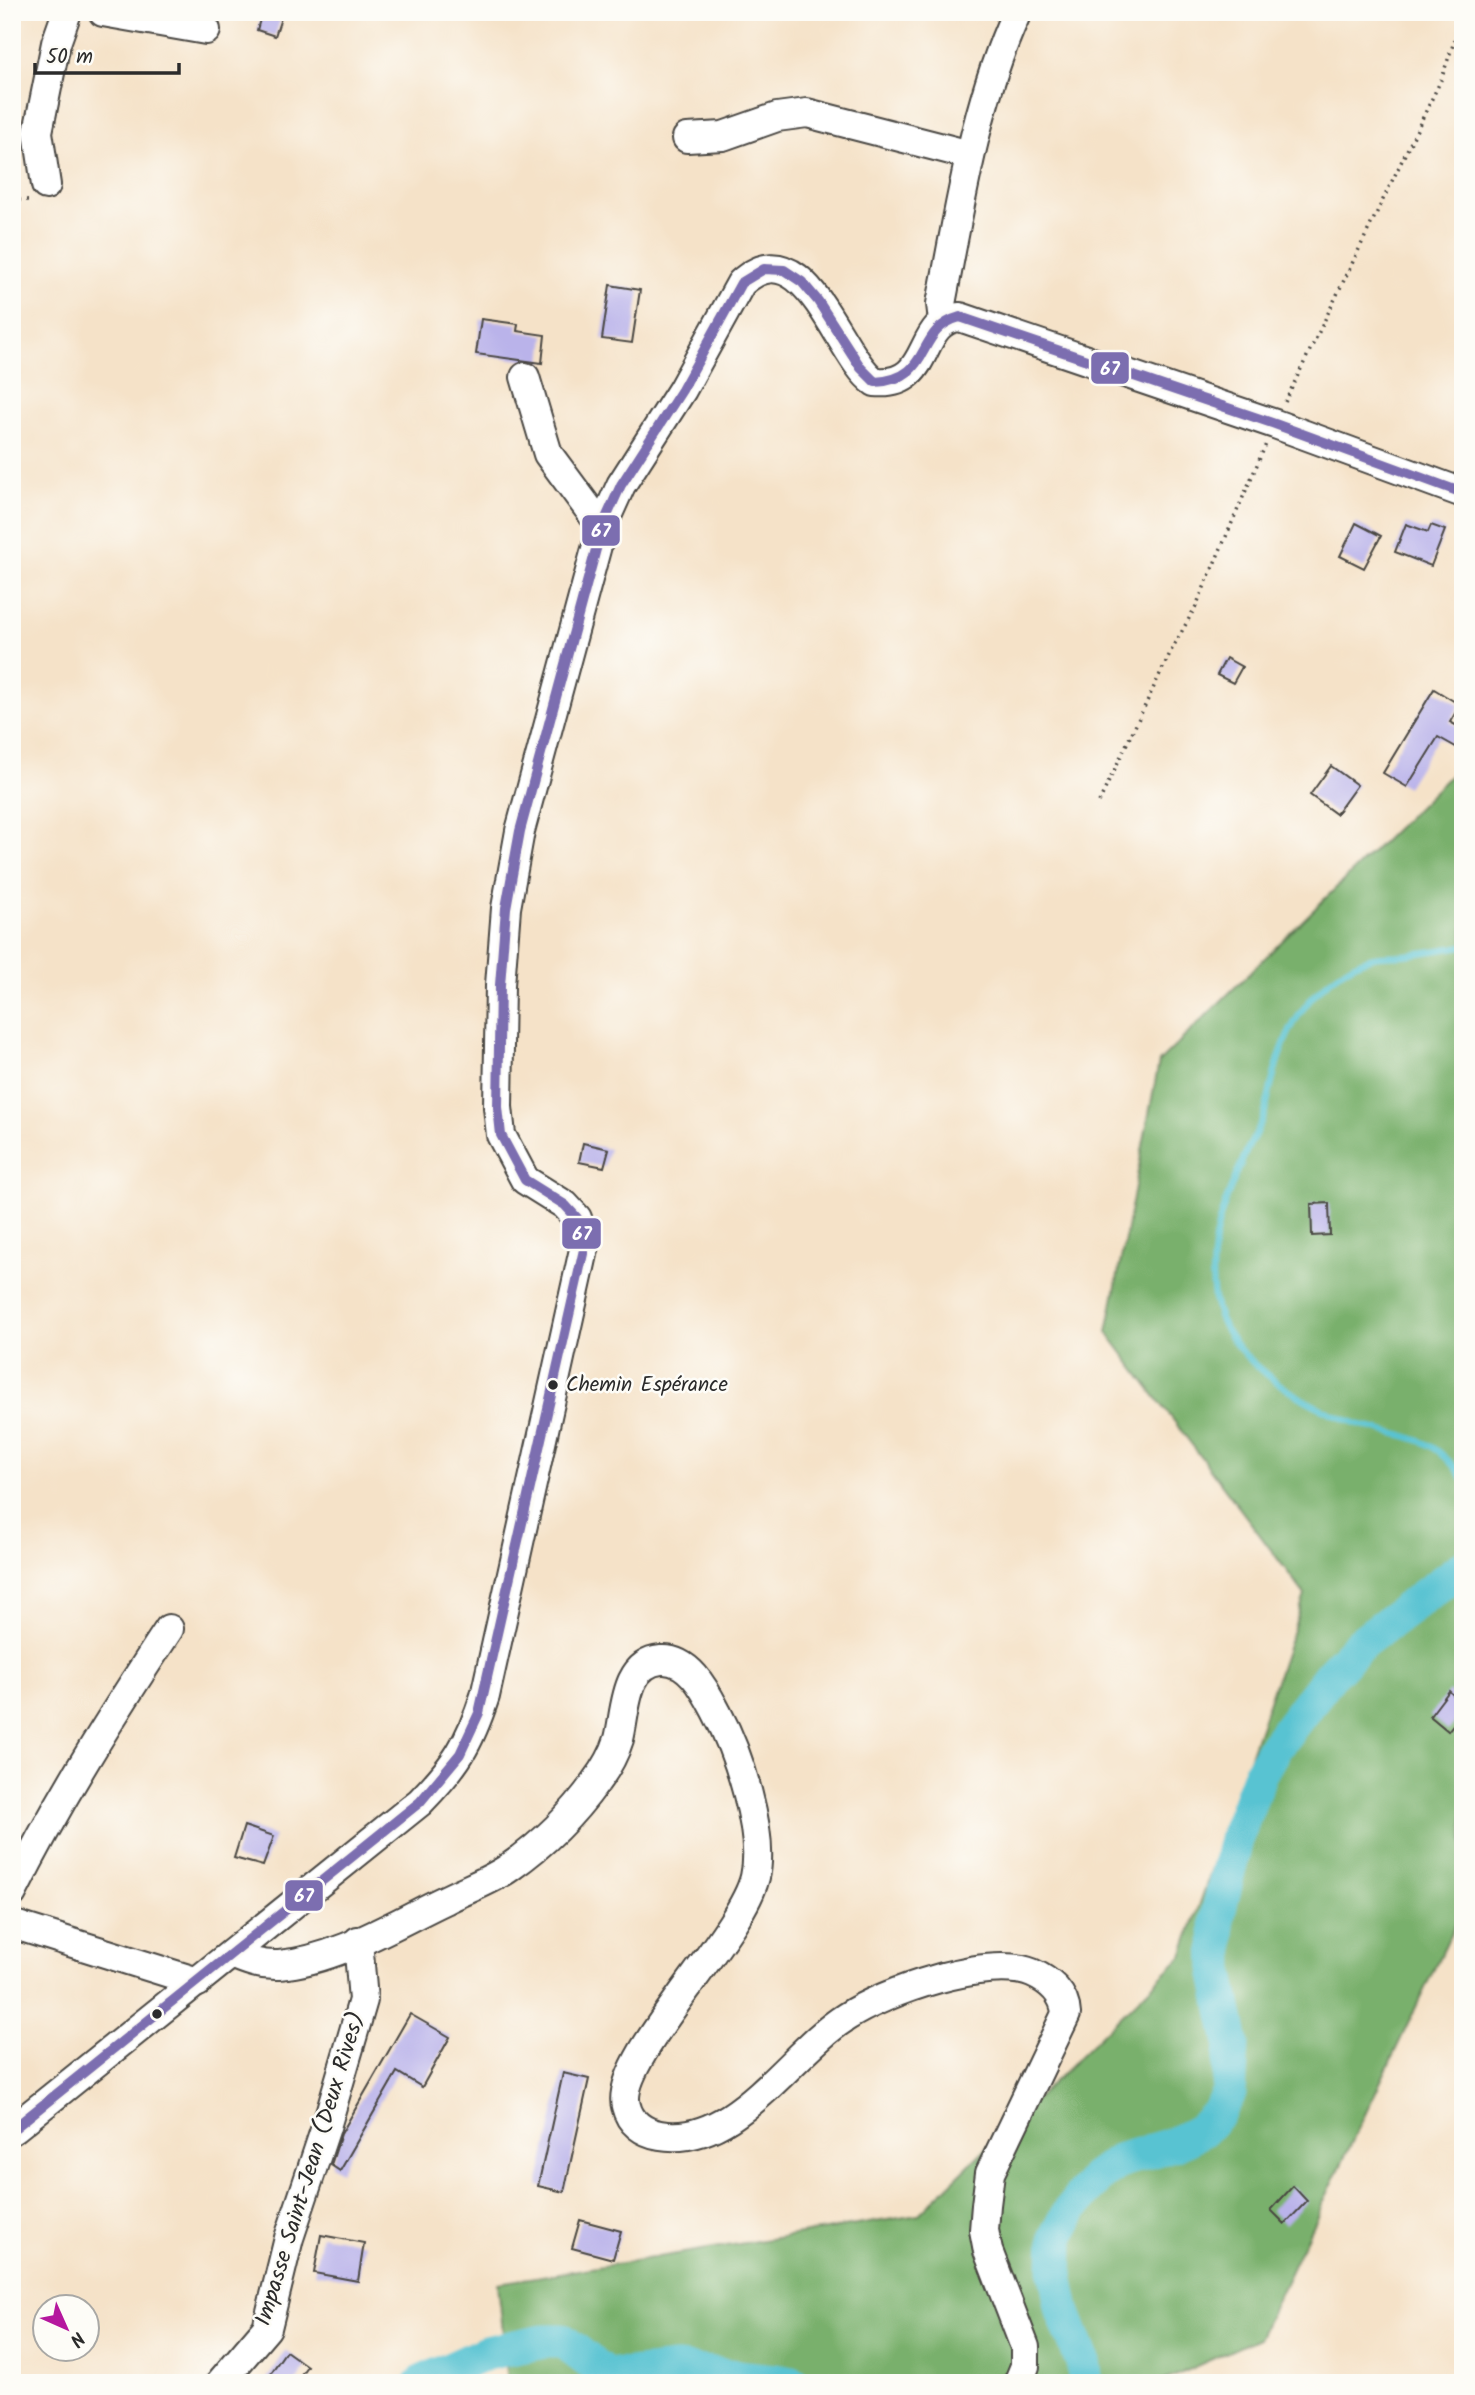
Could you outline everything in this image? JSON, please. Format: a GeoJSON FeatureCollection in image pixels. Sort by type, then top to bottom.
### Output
{"type":"FeatureCollection","features":[{"type":"Feature","properties":{"kind":"street"},"geometry":{"type":"LineString","coordinates":[[46,185],[38,132],[55,43],[67,12]]}},
{"type":"Feature","properties":{"kind":"street"},"geometry":{"type":"LineString","coordinates":[[103,12],[206,30]]}},
{"type":"Feature","properties":{"kind":"street"},"geometry":{"type":"LineString","coordinates":[[943,321],[941,303],[970,155],[999,51],[1017,12]]}},
{"type":"Feature","properties":{"kind":"street"},"geometry":{"type":"LineString","coordinates":[[687,138],[723,136],[778,117],[807,113],[970,155]]}},
{"type":"Feature","properties":{"kind":"street"},"geometry":{"type":"LineString","coordinates":[[12,2130],[420,1802],[461,1756],[473,1733],[485,1696],[585,1245],[577,1217],[565,1205],[524,1180],[501,1135],[498,1107],[500,985],[506,908],[520,831],[602,527],[621,485],[682,390],[731,296],[751,273],[771,269],[787,272],[804,284],[820,302],[858,368],[875,383],[899,381],[911,373],[936,328],[943,321],[955,317],[966,318],[1275,424],[1463,493]]}},
{"type":"Feature","properties":{"kind":"street"},"geometry":{"type":"LineString","coordinates":[[524,377],[548,454],[602,527]]}},
{"type":"Feature","properties":{"kind":"street"},"geometry":{"type":"LineString","coordinates":[[12,1894],[47,1823],[104,1727],[169,1629]]}},
{"type":"Feature","properties":{"kind":"street"},"geometry":{"type":"LineString","coordinates":[[232,1954],[265,1965],[286,1964],[358,1941],[506,1870],[537,1847],[570,1813],[613,1757],[633,1678],[645,1666],[657,1660],[680,1665],[693,1674],[722,1721],[756,1826],[755,1876],[747,1900],[732,1926],[635,2064],[624,2098],[626,2110],[632,2121],[646,2132],[676,2137],[697,2134],[717,2126],[737,2113],[798,2054],[846,2017],[879,2000],[954,1976],[987,1970],[1025,1971],[1044,1980],[1062,1997],[1066,2014],[990,2173],[984,2230],[988,2251],[1025,2347],[1025,2366],[1017,2383]]}},
{"type":"Feature","properties":{"kind":"street"},"geometry":{"type":"LineString","coordinates":[[12,1924],[198,1982]]}},
{"type":"Feature","properties":{"kind":"street","name":"Impasse Saint-Jean (Deux Rives)"},"geometry":{"type":"LineString","coordinates":[[220,2383],[267,2328],[289,2238],[326,2127],[363,2000],[358,1941]]}},
{"type":"Feature","properties":{"kind":"path"},"geometry":{"type":"LineString","coordinates":[[1099,802],[1172,649],[1196,606],[1275,424],[1441,80],[1456,36],[1459,12]]}},
{"type":"Feature","properties":{"kind":"green space"},"geometry":{"type":"Polygon","coordinates":[[[1463,763],[1463,1908],[1259,2338],[1159,2383],[508,2383],[498,2283],[918,2215],[1182,1956],[1305,1595],[1107,1332],[1159,1062],[1463,763]]]}},
{"type":"Feature","properties":{"kind":"building"},"geometry":{"type":"Polygon","coordinates":[[[262,12],[283,12],[275,36],[257,30],[262,12]]]}},
{"type":"Feature","properties":{"kind":"building"},"geometry":{"type":"Polygon","coordinates":[[[610,285],[640,290],[632,343],[602,339],[610,285]]]}},
{"type":"Feature","properties":{"kind":"building"},"geometry":{"type":"Polygon","coordinates":[[[481,319],[518,324],[517,331],[545,335],[542,363],[476,354],[481,319]]]}},
{"type":"Feature","properties":{"kind":"building"},"geometry":{"type":"Polygon","coordinates":[[[1356,523],[1381,536],[1364,568],[1340,556],[1356,523]]]}},
{"type":"Feature","properties":{"kind":"building"},"geometry":{"type":"Polygon","coordinates":[[[1406,524],[1428,532],[1431,525],[1445,530],[1431,566],[1395,552],[1406,524]]]}},
{"type":"Feature","properties":{"kind":"building"},"geometry":{"type":"Polygon","coordinates":[[[1226,658],[1242,667],[1233,683],[1217,675],[1226,658]]]}},
{"type":"Feature","properties":{"kind":"building"},"geometry":{"type":"Polygon","coordinates":[[[1434,689],[1460,705],[1450,722],[1463,729],[1463,751],[1438,737],[1407,787],[1383,773],[1434,689]]]}},
{"type":"Feature","properties":{"kind":"building"},"geometry":{"type":"Polygon","coordinates":[[[1331,766],[1357,785],[1336,814],[1310,795],[1331,766]]]}},
{"type":"Feature","properties":{"kind":"building"},"geometry":{"type":"Polygon","coordinates":[[[583,1143],[609,1149],[604,1167],[579,1162],[583,1143]]]}},
{"type":"Feature","properties":{"kind":"building"},"geometry":{"type":"Polygon","coordinates":[[[1329,1203],[1330,1235],[1312,1236],[1311,1204],[1329,1203]]]}},
{"type":"Feature","properties":{"kind":"building"},"geometry":{"type":"Polygon","coordinates":[[[1449,1691],[1463,1704],[1463,1712],[1448,1731],[1430,1716],[1449,1691]]]}},
{"type":"Feature","properties":{"kind":"building"},"geometry":{"type":"Polygon","coordinates":[[[244,1826],[274,1836],[263,1866],[234,1858],[244,1826]]]}},
{"type":"Feature","properties":{"kind":"building"},"geometry":{"type":"Polygon","coordinates":[[[410,2014],[450,2037],[422,2087],[397,2072],[340,2171],[331,2165],[341,2134],[410,2014]]]}},
{"type":"Feature","properties":{"kind":"building"},"geometry":{"type":"Polygon","coordinates":[[[563,2073],[589,2079],[564,2192],[538,2186],[563,2073]]]}},
{"type":"Feature","properties":{"kind":"building"},"geometry":{"type":"Polygon","coordinates":[[[1293,2186],[1307,2201],[1285,2224],[1271,2210],[1293,2186]]]}},
{"type":"Feature","properties":{"kind":"building"},"geometry":{"type":"Polygon","coordinates":[[[580,2220],[621,2231],[613,2259],[572,2248],[580,2220]]]}},
{"type":"Feature","properties":{"kind":"building"},"geometry":{"type":"Polygon","coordinates":[[[321,2235],[364,2243],[358,2281],[314,2273],[321,2235]]]}},
{"type":"Feature","properties":{"kind":"building"},"geometry":{"type":"Polygon","coordinates":[[[286,2351],[307,2366],[295,2383],[264,2383],[286,2351]]]}},
{"type":"Feature","properties":{"kind":"waterway"},"geometry":{"type":"LineString","coordinates":[[1463,946],[1378,956],[1361,961],[1328,982],[1302,1010],[1285,1041],[1263,1117],[1224,1206],[1215,1240],[1212,1276],[1214,1298],[1221,1320],[1233,1340],[1268,1376],[1312,1404],[1355,1423],[1427,1444],[1451,1463],[1463,1479]]}},
{"type":"Feature","properties":{"kind":"waterway"},"geometry":{"type":"LineString","coordinates":[[1086,2383],[1083,2362],[1063,2311],[1056,2275],[1057,2236],[1072,2208],[1095,2179],[1121,2160],[1174,2144],[1202,2130],[1217,2114],[1229,2093],[1232,2043],[1218,1974],[1217,1918],[1237,1835],[1260,1773],[1275,1747],[1331,1674],[1361,1643],[1463,1567]]}},
{"type":"Feature","properties":{"kind":"waterway"},"geometry":{"type":"LineString","coordinates":[[421,2383],[486,2353],[544,2341],[563,2341],[605,2374],[622,2376],[676,2370],[792,2383]]}},
{"type":"Feature","properties":{"kind":"transit line","name":"67"},"geometry":{"type":"LineString","coordinates":[[12,2130],[420,1802],[460,1754],[479,1713],[585,1245],[577,1218],[565,1205],[525,1180],[501,1135],[498,1107],[500,985],[506,908],[520,831],[602,527],[621,485],[682,390],[741,283],[764,269],[784,270],[802,282],[818,301],[861,368],[875,382],[894,379],[907,372],[916,364],[935,332],[945,323],[960,317],[1275,424],[1463,493]]}},
{"type":"Feature","properties":{"kind":"place","name":"Chemin Espérance"},"geometry":{"type":"Point","coordinates":[553,1385]}}]}
